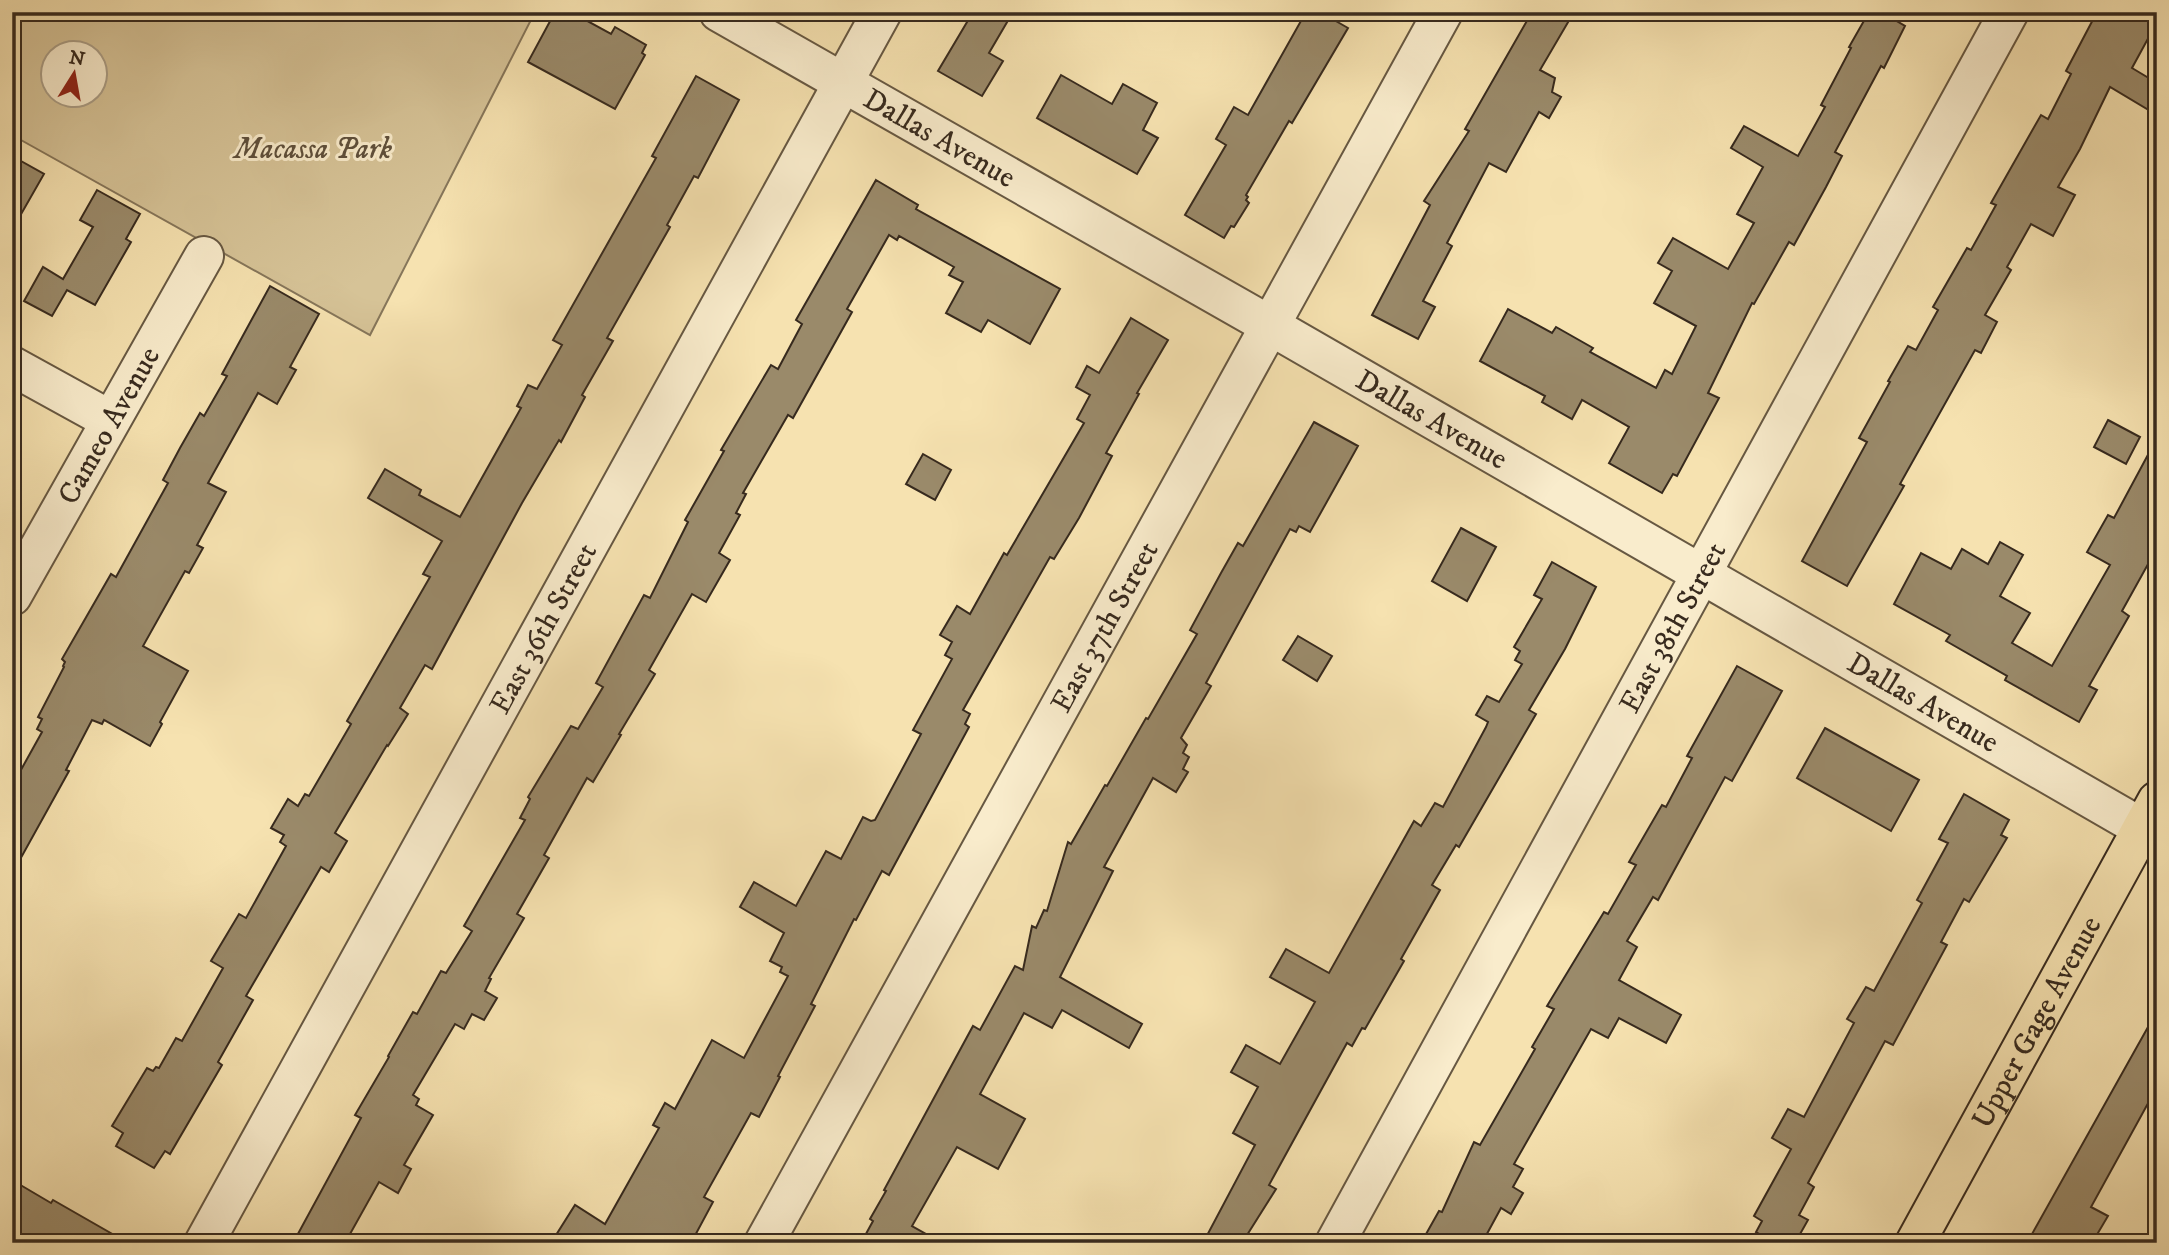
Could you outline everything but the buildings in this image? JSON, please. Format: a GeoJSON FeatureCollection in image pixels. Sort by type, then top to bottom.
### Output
{"type":"FeatureCollection","features":[{"type":"Feature","properties":{"kind":"main road","name":"Upper Gage Avenue"},"geometry":{"type":"LineString","coordinates":[[1914,1243],[2149,814]]}},
{"type":"Feature","properties":{"kind":"street","name":"Dallas Avenue"},"geometry":{"type":"LineString","coordinates":[[719,12],[1703,575],[2149,814]]}},
{"type":"Feature","properties":{"kind":"street","name":"East 36th Street"},"geometry":{"type":"LineString","coordinates":[[204,1243],[882,12]]}},
{"type":"Feature","properties":{"kind":"street","name":"East 37th Street"},"geometry":{"type":"LineString","coordinates":[[764,1243],[1443,12]]}},
{"type":"Feature","properties":{"kind":"street","name":"East 38th Street"},"geometry":{"type":"LineString","coordinates":[[1335,1243],[2009,12]]}},
{"type":"Feature","properties":{"kind":"street","name":"Cameo Avenue"},"geometry":{"type":"LineString","coordinates":[[12,596],[204,256]]}},
{"type":"Feature","properties":{"kind":"street"},"geometry":{"type":"LineString","coordinates":[[12,366],[110,419]]}},
{"type":"Feature","properties":{"kind":"green space","name":"Macassa Park"},"geometry":{"type":"Polygon","coordinates":[[[12,12],[535,12],[370,335],[12,135],[12,12]]]}}]}
